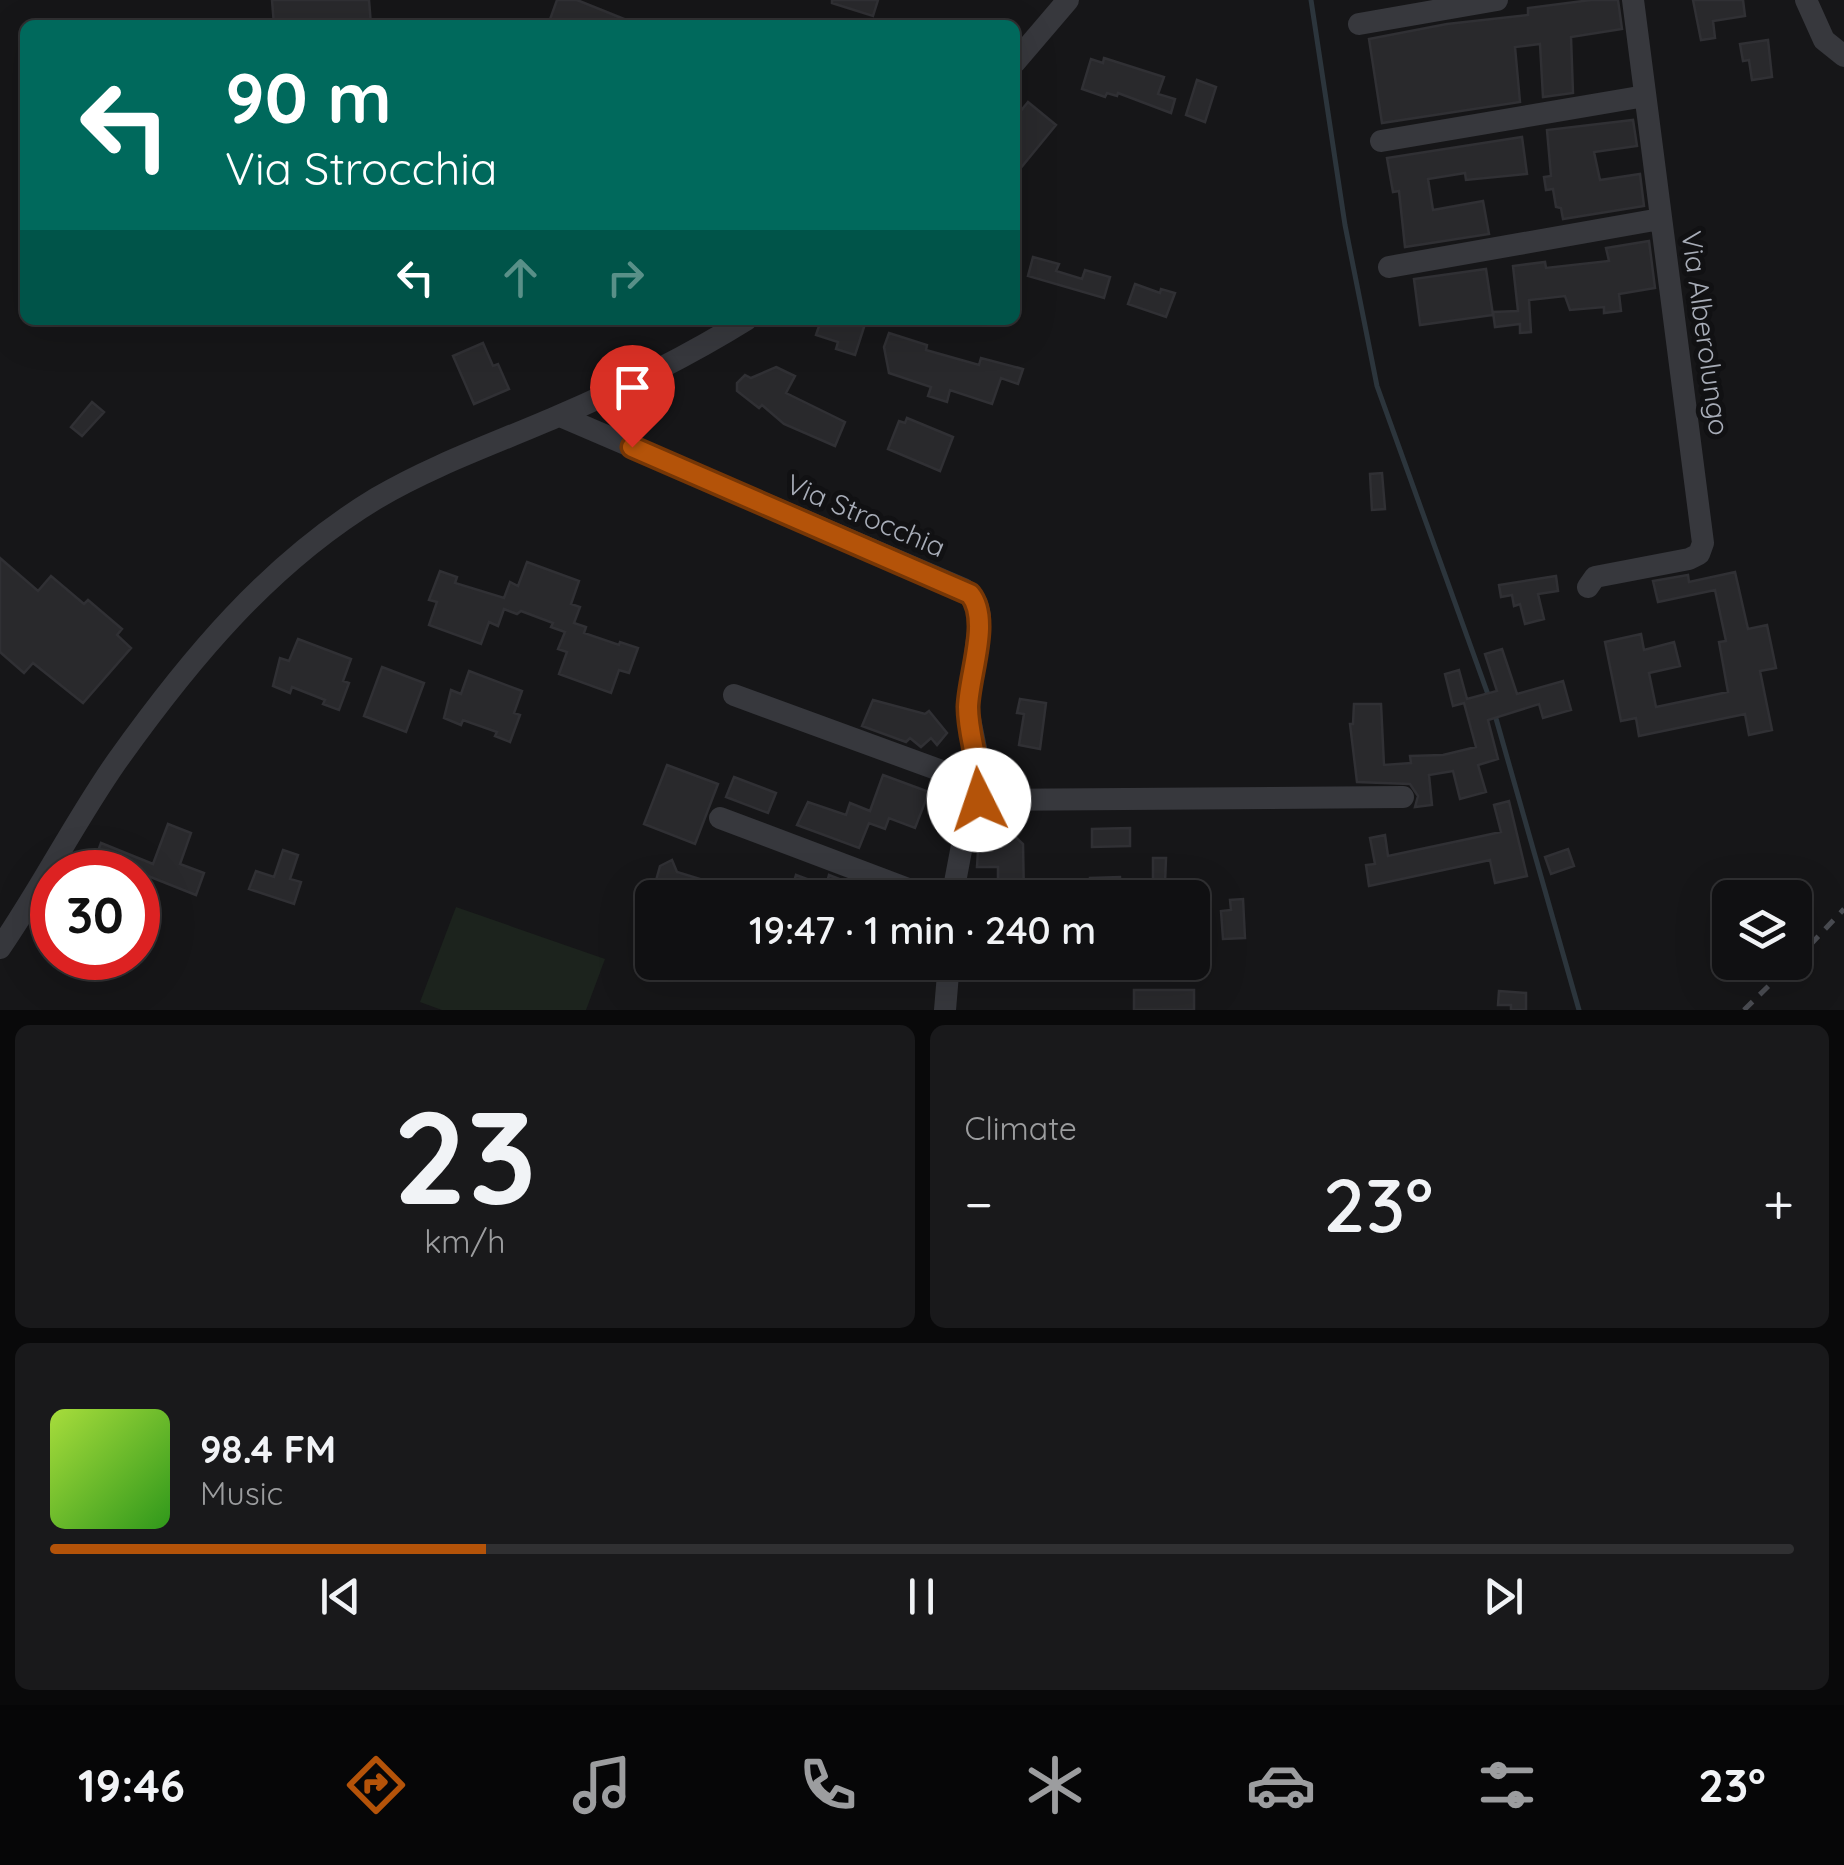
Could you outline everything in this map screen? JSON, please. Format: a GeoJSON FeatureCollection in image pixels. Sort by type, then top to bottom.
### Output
{"type":"FeatureCollection","features":[{"type":"Feature","properties":{"kind":"street"},"geometry":{"type":"LineString","coordinates":[[1020,56],[1068,0]]}},
{"type":"Feature","properties":{"kind":"street"},"geometry":{"type":"LineString","coordinates":[[1359,24],[1402,8],[1497,0]]}},
{"type":"Feature","properties":{"kind":"street","name":"Via Alberolungo"},"geometry":{"type":"LineString","coordinates":[[1588,587],[1595,577],[1689,559],[1699,554],[1703,543],[1633,0]]}},
{"type":"Feature","properties":{"kind":"street"},"geometry":{"type":"LineString","coordinates":[[1806,0],[1824,40],[1844,56]]}},
{"type":"Feature","properties":{"kind":"street"},"geometry":{"type":"LineString","coordinates":[[1382,140],[1645,96]]}},
{"type":"Feature","properties":{"kind":"street"},"geometry":{"type":"LineString","coordinates":[[1389,267],[1660,219]]}},
{"type":"Feature","properties":{"kind":"street"},"geometry":{"type":"LineString","coordinates":[[0,948],[117,761],[192,661],[260,588],[322,535],[379,497],[426,473],[560,416],[736,325]]}},
{"type":"Feature","properties":{"kind":"street","name":"Via Strocchia"},"geometry":{"type":"LineString","coordinates":[[560,416],[970,594],[980,616],[968,709],[981,773],[980,792],[967,819],[955,880]]}},
{"type":"Feature","properties":{"kind":"street"},"geometry":{"type":"LineString","coordinates":[[734,695],[980,792],[1403,797]]}},
{"type":"Feature","properties":{"kind":"street"},"geometry":{"type":"LineString","coordinates":[[720,818],[884,880]]}},
{"type":"Feature","properties":{"kind":"street"},"geometry":{"type":"LineString","coordinates":[[945,1010],[947,980]]}},
{"type":"Feature","properties":{"kind":"shaded area"},"geometry":{"type":"Polygon","coordinates":[[[456,907],[605,959],[586,1010],[442,1010],[420,1002],[456,907]]]}},
{"type":"Feature","properties":{"kind":"building"},"geometry":{"type":"Polygon","coordinates":[[[272,0],[369,0],[371,20],[274,20],[272,0]]]}},
{"type":"Feature","properties":{"kind":"building"},"geometry":{"type":"Polygon","coordinates":[[[557,0],[577,0],[627,20],[550,20],[557,0]]]}},
{"type":"Feature","properties":{"kind":"building"},"geometry":{"type":"Polygon","coordinates":[[[832,0],[878,0],[873,16],[832,0]]]}},
{"type":"Feature","properties":{"kind":"building"},"geometry":{"type":"Polygon","coordinates":[[[1618,0],[1622,29],[1571,37],[1573,93],[1543,97],[1540,44],[1515,47],[1520,102],[1382,123],[1369,39],[1447,24],[1528,15],[1528,8],[1618,0]]]}},
{"type":"Feature","properties":{"kind":"building"},"geometry":{"type":"Polygon","coordinates":[[[1693,0],[1743,0],[1745,16],[1713,21],[1715,38],[1701,40],[1693,0]]]}},
{"type":"Feature","properties":{"kind":"building"},"geometry":{"type":"Polygon","coordinates":[[[1768,40],[1772,77],[1752,80],[1749,60],[1743,61],[1740,44],[1768,40]]]}},
{"type":"Feature","properties":{"kind":"building"},"geometry":{"type":"Polygon","coordinates":[[[1104,58],[1164,77],[1158,94],[1175,99],[1171,113],[1118,93],[1107,93],[1105,97],[1082,89],[1091,59],[1103,63],[1104,58]]]}},
{"type":"Feature","properties":{"kind":"building"},"geometry":{"type":"Polygon","coordinates":[[[1197,80],[1216,87],[1205,122],[1186,115],[1197,80]]]}},
{"type":"Feature","properties":{"kind":"building"},"geometry":{"type":"Polygon","coordinates":[[[1028,102],[1056,125],[1020,169],[1020,112],[1028,102]]]}},
{"type":"Feature","properties":{"kind":"building"},"geometry":{"type":"Polygon","coordinates":[[[1633,120],[1637,146],[1594,152],[1600,180],[1640,174],[1644,206],[1563,219],[1553,189],[1546,190],[1544,177],[1551,176],[1547,130],[1633,120]]]}},
{"type":"Feature","properties":{"kind":"building"},"geometry":{"type":"Polygon","coordinates":[[[1522,137],[1527,174],[1466,180],[1465,173],[1428,179],[1433,210],[1483,201],[1489,234],[1405,247],[1399,191],[1393,192],[1387,158],[1522,137]]]}},
{"type":"Feature","properties":{"kind":"building"},"geometry":{"type":"Polygon","coordinates":[[[1649,241],[1655,288],[1619,294],[1621,311],[1604,313],[1604,307],[1570,310],[1565,296],[1529,300],[1531,332],[1520,333],[1520,324],[1495,327],[1493,312],[1518,311],[1513,266],[1545,262],[1546,268],[1609,261],[1606,248],[1649,241]]]}},
{"type":"Feature","properties":{"kind":"building"},"geometry":{"type":"Polygon","coordinates":[[[1033,257],[1059,264],[1056,271],[1082,279],[1085,270],[1110,277],[1104,298],[1028,276],[1033,257]]]}},
{"type":"Feature","properties":{"kind":"building"},"geometry":{"type":"Polygon","coordinates":[[[1486,269],[1493,315],[1420,325],[1414,279],[1486,269]]]}},
{"type":"Feature","properties":{"kind":"building"},"geometry":{"type":"Polygon","coordinates":[[[1135,284],[1160,293],[1161,289],[1175,293],[1166,317],[1128,304],[1135,284]]]}},
{"type":"Feature","properties":{"kind":"building"},"geometry":{"type":"Polygon","coordinates":[[[819,325],[865,325],[855,355],[836,349],[838,342],[816,335],[819,325]]]}},
{"type":"Feature","properties":{"kind":"building"},"geometry":{"type":"Polygon","coordinates":[[[889,333],[927,345],[926,350],[979,365],[981,358],[1023,369],[1018,384],[1001,378],[992,404],[950,390],[947,402],[928,396],[931,387],[889,373],[884,347],[889,333]]]}},
{"type":"Feature","properties":{"kind":"building"},"geometry":{"type":"Polygon","coordinates":[[[483,343],[509,389],[474,404],[453,356],[483,343]]]}},
{"type":"Feature","properties":{"kind":"building"},"geometry":{"type":"Polygon","coordinates":[[[776,367],[795,376],[786,393],[845,422],[835,446],[784,424],[737,391],[737,383],[745,375],[751,378],[776,367]]]}},
{"type":"Feature","properties":{"kind":"building"},"geometry":{"type":"Polygon","coordinates":[[[92,402],[104,412],[82,436],[71,427],[92,402]]]}},
{"type":"Feature","properties":{"kind":"building"},"geometry":{"type":"Polygon","coordinates":[[[907,418],[953,437],[940,471],[888,449],[899,421],[905,423],[907,418]]]}},
{"type":"Feature","properties":{"kind":"building"},"geometry":{"type":"Polygon","coordinates":[[[1382,473],[1385,509],[1372,510],[1370,474],[1382,473]]]}},
{"type":"Feature","properties":{"kind":"building"},"geometry":{"type":"Polygon","coordinates":[[[0,558],[38,591],[51,576],[122,629],[117,635],[131,648],[83,703],[33,663],[24,673],[0,652],[0,558]]]}},
{"type":"Feature","properties":{"kind":"building"},"geometry":{"type":"Polygon","coordinates":[[[527,562],[579,581],[571,604],[580,607],[574,623],[586,627],[584,633],[638,648],[629,673],[619,670],[611,693],[559,674],[567,652],[558,649],[565,632],[521,611],[517,614],[504,609],[498,626],[489,622],[481,644],[429,625],[437,602],[429,600],[440,571],[457,577],[455,583],[504,598],[510,582],[518,586],[527,562]]]}},
{"type":"Feature","properties":{"kind":"building"},"geometry":{"type":"Polygon","coordinates":[[[1735,572],[1748,629],[1767,625],[1776,668],[1760,671],[1772,730],[1749,735],[1745,714],[1639,736],[1636,718],[1621,721],[1605,642],[1641,634],[1644,650],[1674,642],[1680,666],[1649,673],[1656,707],[1728,692],[1719,642],[1726,641],[1715,590],[1658,602],[1653,581],[1688,575],[1689,582],[1735,572]]]}},
{"type":"Feature","properties":{"kind":"building"},"geometry":{"type":"Polygon","coordinates":[[[1556,576],[1558,591],[1538,594],[1544,619],[1525,624],[1520,604],[1514,606],[1512,595],[1501,597],[1499,585],[1556,576]]]}},
{"type":"Feature","properties":{"kind":"building"},"geometry":{"type":"Polygon","coordinates":[[[298,639],[351,659],[343,681],[349,683],[339,710],[292,687],[290,693],[273,686],[280,658],[289,661],[298,639]]]}},
{"type":"Feature","properties":{"kind":"building"},"geometry":{"type":"Polygon","coordinates":[[[1502,649],[1517,694],[1563,681],[1571,710],[1543,718],[1539,704],[1488,720],[1498,759],[1478,765],[1486,792],[1460,799],[1453,771],[1429,775],[1432,805],[1415,807],[1418,796],[1410,784],[1357,782],[1350,724],[1354,704],[1381,704],[1384,765],[1411,763],[1410,756],[1443,755],[1476,747],[1464,703],[1453,706],[1445,674],[1459,670],[1467,699],[1497,691],[1485,654],[1502,649]]]}},
{"type":"Feature","properties":{"kind":"building"},"geometry":{"type":"Polygon","coordinates":[[[382,667],[424,683],[406,732],[364,716],[382,667]]]}},
{"type":"Feature","properties":{"kind":"building"},"geometry":{"type":"Polygon","coordinates":[[[469,671],[522,691],[514,713],[520,715],[510,742],[495,736],[497,732],[444,718],[451,690],[461,694],[469,671]]]}},
{"type":"Feature","properties":{"kind":"building"},"geometry":{"type":"Polygon","coordinates":[[[1020,699],[1046,703],[1040,749],[1019,745],[1024,714],[1017,713],[1020,699]]]}},
{"type":"Feature","properties":{"kind":"building"},"geometry":{"type":"Polygon","coordinates":[[[873,700],[925,714],[929,711],[947,733],[937,745],[931,738],[921,747],[910,738],[906,742],[862,726],[873,700]]]}},
{"type":"Feature","properties":{"kind":"building"},"geometry":{"type":"Polygon","coordinates":[[[667,765],[718,784],[695,844],[644,824],[667,765]]]}},
{"type":"Feature","properties":{"kind":"building"},"geometry":{"type":"Polygon","coordinates":[[[883,775],[929,792],[915,828],[889,818],[885,829],[869,823],[859,848],[797,825],[808,802],[846,815],[850,803],[870,811],[883,775]]]}},
{"type":"Feature","properties":{"kind":"building"},"geometry":{"type":"Polygon","coordinates":[[[734,777],[776,793],[768,813],[726,797],[734,777]]]}},
{"type":"Feature","properties":{"kind":"building"},"geometry":{"type":"Polygon","coordinates":[[[1509,801],[1527,876],[1495,883],[1490,860],[1369,886],[1366,865],[1375,864],[1370,838],[1385,835],[1388,856],[1501,832],[1494,805],[1509,801]]]}},
{"type":"Feature","properties":{"kind":"building"},"geometry":{"type":"Polygon","coordinates":[[[168,824],[191,833],[180,864],[204,873],[196,895],[160,881],[158,850],[168,824]]]}},
{"type":"Feature","properties":{"kind":"building"},"geometry":{"type":"Polygon","coordinates":[[[1130,828],[1130,846],[1092,847],[1092,829],[1130,828]]]}},
{"type":"Feature","properties":{"kind":"building"},"geometry":{"type":"Polygon","coordinates":[[[1007,829],[1023,844],[1024,880],[998,880],[998,867],[977,867],[979,834],[1003,834],[1007,829]]]}},
{"type":"Feature","properties":{"kind":"building"},"geometry":{"type":"Polygon","coordinates":[[[101,843],[118,850],[98,850],[101,843]]]}},
{"type":"Feature","properties":{"kind":"building"},"geometry":{"type":"Polygon","coordinates":[[[1568,849],[1574,866],[1551,874],[1545,857],[1568,849]]]}},
{"type":"Feature","properties":{"kind":"building"},"geometry":{"type":"Polygon","coordinates":[[[283,850],[298,855],[290,879],[301,882],[294,904],[249,889],[256,871],[274,877],[283,850]]]}},
{"type":"Feature","properties":{"kind":"building"},"geometry":{"type":"Polygon","coordinates":[[[1153,858],[1166,858],[1165,880],[1153,880],[1153,858]]]}},
{"type":"Feature","properties":{"kind":"building"},"geometry":{"type":"Polygon","coordinates":[[[672,860],[677,872],[703,880],[656,880],[660,866],[672,860]]]}},
{"type":"Feature","properties":{"kind":"building"},"geometry":{"type":"Polygon","coordinates":[[[1120,877],[1120,880],[1090,880],[1120,877]]]}},
{"type":"Feature","properties":{"kind":"building"},"geometry":{"type":"Polygon","coordinates":[[[1243,899],[1245,938],[1223,939],[1221,911],[1231,910],[1230,900],[1243,899]]]}},
{"type":"Feature","properties":{"kind":"building"},"geometry":{"type":"Polygon","coordinates":[[[1134,990],[1194,990],[1194,1010],[1134,1010],[1134,990]]]}},
{"type":"Feature","properties":{"kind":"building"},"geometry":{"type":"Polygon","coordinates":[[[1499,991],[1526,993],[1526,1010],[1498,1005],[1499,991]]]}},
{"type":"Feature","properties":{"kind":"waterway"},"geometry":{"type":"LineString","coordinates":[[1311,0],[1345,225],[1377,386],[1490,700]]}},
{"type":"Feature","properties":{"kind":"waterway"},"geometry":{"type":"LineString","coordinates":[[1495,715],[1579,1010]]}},
{"type":"Feature","properties":{"kind":"railway"},"geometry":{"type":"LineString","coordinates":[[1812,943],[1844,909]]}},
{"type":"Feature","properties":{"kind":"railway"},"geometry":{"type":"LineString","coordinates":[[1744,1010],[1775,980]]}},
{"type":"Feature","properties":{"kind":"route"},"geometry":{"type":"LineString","coordinates":[[632,447],[970,594],[980,616],[968,709],[981,773],[979,800]]}}]}
